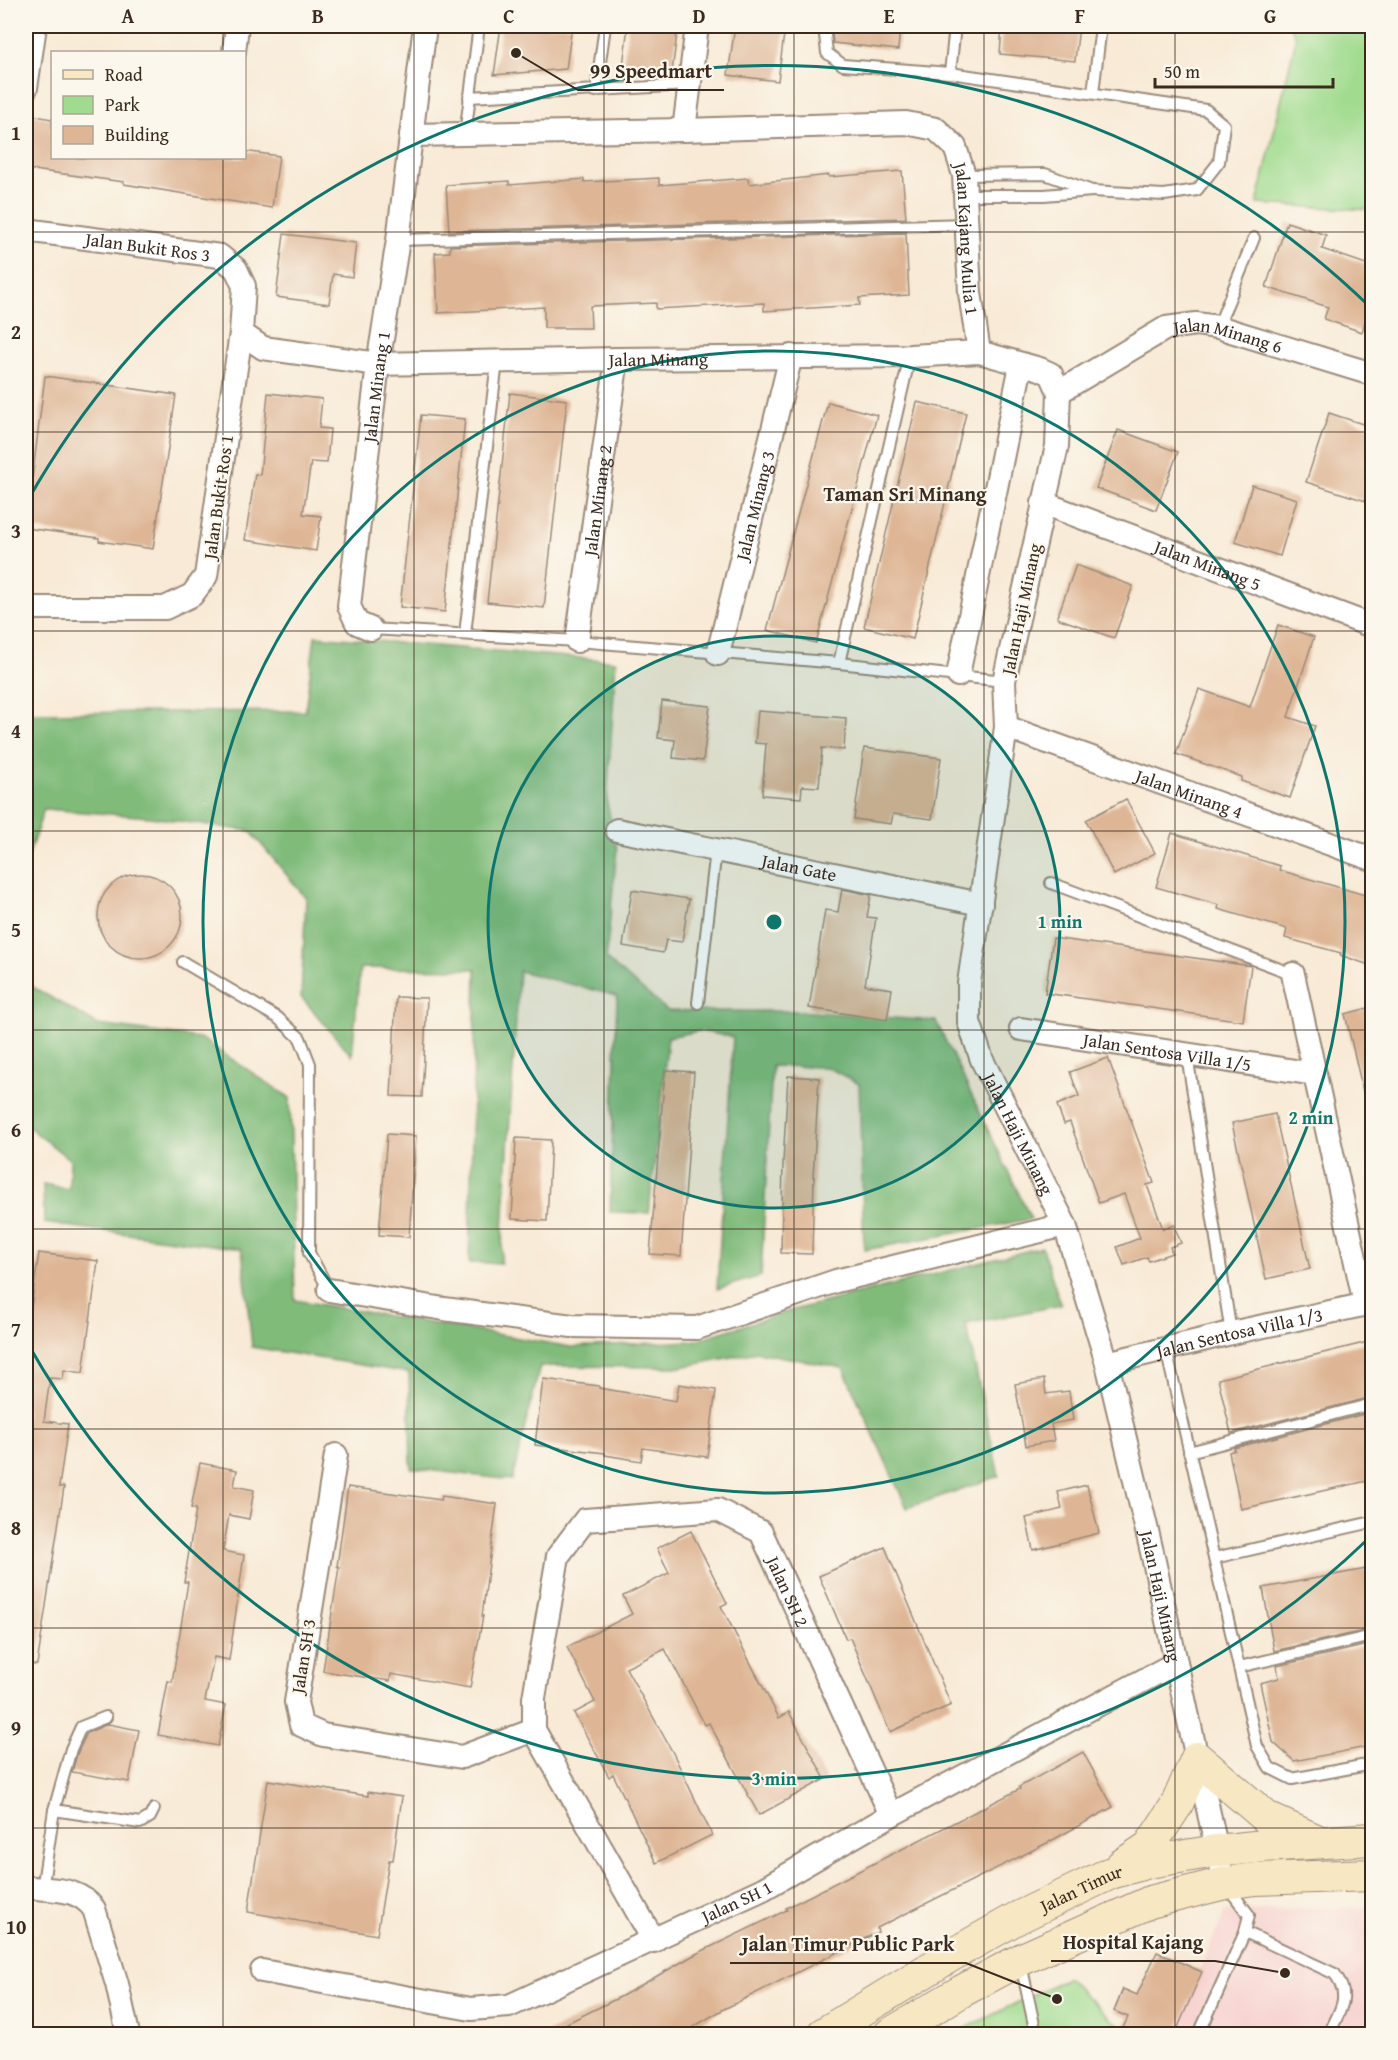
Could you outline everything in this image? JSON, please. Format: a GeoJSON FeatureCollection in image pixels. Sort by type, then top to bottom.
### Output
{"type":"FeatureCollection","features":[{"type":"Feature","properties":{"kind":"main road"},"geometry":{"type":"LineString","coordinates":[[1111,1873],[1149,1847],[1176,1806],[1197,1758],[1267,1818],[1322,1843]]}},
{"type":"Feature","properties":{"kind":"main road","name":"Jalan Timur"},"geometry":{"type":"LineString","coordinates":[[823,2034],[1017,1918],[1111,1873],[1149,1862],[1216,1851],[1372,1839]]}},
{"type":"Feature","properties":{"kind":"main road"},"geometry":{"type":"LineString","coordinates":[[890,2034],[1020,1960],[1150,1902],[1225,1883],[1256,1879],[1372,1875]]}},
{"type":"Feature","properties":{"kind":"street"},"geometry":{"type":"LineString","coordinates":[[26,88],[35,26]]}},
{"type":"Feature","properties":{"kind":"street"},"geometry":{"type":"LineString","coordinates":[[234,51],[237,26]]}},
{"type":"Feature","properties":{"kind":"street"},"geometry":{"type":"LineString","coordinates":[[411,135],[425,26]]}},
{"type":"Feature","properties":{"kind":"street"},"geometry":{"type":"LineString","coordinates":[[684,130],[697,26]]}},
{"type":"Feature","properties":{"kind":"street","name":"Jalan Kajang Mulia 1"},"geometry":{"type":"LineString","coordinates":[[411,135],[906,123],[936,129],[955,147],[966,185],[970,293],[979,352]]}},
{"type":"Feature","properties":{"kind":"street","name":"Jalan Minang 1"},"geometry":{"type":"LineString","coordinates":[[371,629],[357,623],[349,606],[378,364],[398,240],[411,135]]}},
{"type":"Feature","properties":{"kind":"street","name":"Jalan Bukit Ros 3"},"geometry":{"type":"LineString","coordinates":[[26,230],[220,256],[236,269],[244,286],[241,333]]}},
{"type":"Feature","properties":{"kind":"street","name":"Jalan Minang 6"},"geometry":{"type":"LineString","coordinates":[[1055,383],[1166,328],[1196,324],[1218,327],[1372,374]]}},
{"type":"Feature","properties":{"kind":"street","name":"Jalan Minang"},"geometry":{"type":"LineString","coordinates":[[241,333],[263,348],[378,364],[910,356],[979,352],[1040,369],[1055,383]]}},
{"type":"Feature","properties":{"kind":"street","name":"Jalan Bukit Ros 1"},"geometry":{"type":"LineString","coordinates":[[26,608],[165,608],[192,596],[206,576],[241,333]]}},
{"type":"Feature","properties":{"kind":"street","name":"Jalan Minang"},"geometry":{"type":"LineString","coordinates":[[238,357],[263,348]]}},
{"type":"Feature","properties":{"kind":"street","name":"Jalan Minang 3"},"geometry":{"type":"LineString","coordinates":[[718,654],[791,356]]}},
{"type":"Feature","properties":{"kind":"street","name":"Jalan Minang 2"},"geometry":{"type":"LineString","coordinates":[[577,641],[617,359]]}},
{"type":"Feature","properties":{"kind":"street"},"geometry":{"type":"LineString","coordinates":[[958,675],[1021,365]]}},
{"type":"Feature","properties":{"kind":"street","name":"Jalan Haji Minang"},"geometry":{"type":"LineString","coordinates":[[1055,383],[1057,446],[1005,681],[1006,727],[969,983],[969,1022],[982,1060],[1065,1225],[1107,1364],[1225,1883]]}},
{"type":"Feature","properties":{"kind":"street","name":"Jalan Minang 5"},"geometry":{"type":"LineString","coordinates":[[1043,503],[1372,626]]}},
{"type":"Feature","properties":{"kind":"street","name":"Jalan Minang 4"},"geometry":{"type":"LineString","coordinates":[[1006,727],[1372,859]]}},
{"type":"Feature","properties":{"kind":"street","name":"Jalan Gate"},"geometry":{"type":"LineString","coordinates":[[617,830],[981,904]]}},
{"type":"Feature","properties":{"kind":"street"},"geometry":{"type":"LineString","coordinates":[[1293,974],[1369,1303]]}},
{"type":"Feature","properties":{"kind":"street","name":"Jalan Sentosa Villa 1/5"},"geometry":{"type":"LineString","coordinates":[[1021,1029],[1315,1074]]}},
{"type":"Feature","properties":{"kind":"street"},"geometry":{"type":"LineString","coordinates":[[329,1290],[444,1309],[572,1326],[697,1328],[836,1281],[1065,1225]]}},
{"type":"Feature","properties":{"kind":"street","name":"Jalan Sentosa Villa 1/3"},"geometry":{"type":"LineString","coordinates":[[1107,1364],[1231,1333],[1369,1303]]}},
{"type":"Feature","properties":{"kind":"street","name":"Jalan SH 3"},"geometry":{"type":"LineString","coordinates":[[336,1455],[296,1702],[301,1725],[323,1735],[462,1757],[534,1730]]}},
{"type":"Feature","properties":{"kind":"street","name":"Jalan SH 2"},"geometry":{"type":"LineString","coordinates":[[534,1730],[534,1698],[558,1556],[585,1520],[718,1510],[761,1532],[891,1815]]}},
{"type":"Feature","properties":{"kind":"street","name":"Jalan SH 1"},"geometry":{"type":"LineString","coordinates":[[262,1971],[471,2009],[509,2006],[654,1941],[763,1888],[891,1815],[1176,1662]]}},
{"type":"Feature","properties":{"kind":"street"},"geometry":{"type":"LineString","coordinates":[[534,1730],[654,1941]]}},
{"type":"Feature","properties":{"kind":"street"},"geometry":{"type":"LineString","coordinates":[[34,1889],[76,1893],[87,1899],[94,1909],[117,1984],[128,2034]]}},
{"type":"Feature","properties":{"kind":"lane"},"geometry":{"type":"LineString","coordinates":[[465,135],[479,26]]}},
{"type":"Feature","properties":{"kind":"lane"},"geometry":{"type":"LineString","coordinates":[[596,91],[605,26]]}},
{"type":"Feature","properties":{"kind":"lane"},"geometry":{"type":"LineString","coordinates":[[824,26],[826,53],[843,65],[950,73],[1206,110],[1224,125],[1219,162],[1197,190],[1164,195],[1092,191],[1044,195],[966,185]]}},
{"type":"Feature","properties":{"kind":"lane"},"geometry":{"type":"LineString","coordinates":[[950,73],[955,26]]}},
{"type":"Feature","properties":{"kind":"lane"},"geometry":{"type":"LineString","coordinates":[[1093,93],[1101,26]]}},
{"type":"Feature","properties":{"kind":"lane"},"geometry":{"type":"LineString","coordinates":[[469,97],[689,86]]}},
{"type":"Feature","properties":{"kind":"lane"},"geometry":{"type":"LineString","coordinates":[[966,185],[1046,174],[1092,191]]}},
{"type":"Feature","properties":{"kind":"lane"},"geometry":{"type":"LineString","coordinates":[[398,240],[968,224]]}},
{"type":"Feature","properties":{"kind":"lane"},"geometry":{"type":"LineString","coordinates":[[1218,327],[1254,238]]}},
{"type":"Feature","properties":{"kind":"lane"},"geometry":{"type":"LineString","coordinates":[[839,663],[910,356]]}},
{"type":"Feature","properties":{"kind":"lane"},"geometry":{"type":"LineString","coordinates":[[465,634],[497,362]]}},
{"type":"Feature","properties":{"kind":"lane"},"geometry":{"type":"LineString","coordinates":[[371,629],[577,641],[839,663],[1005,681]]}},
{"type":"Feature","properties":{"kind":"lane"},"geometry":{"type":"LineString","coordinates":[[698,1004],[716,850]]}},
{"type":"Feature","properties":{"kind":"lane"},"geometry":{"type":"LineString","coordinates":[[1051,883],[1293,974]]}},
{"type":"Feature","properties":{"kind":"lane"},"geometry":{"type":"LineString","coordinates":[[183,962],[278,1018],[300,1038],[310,1064],[309,1253],[329,1290]]}},
{"type":"Feature","properties":{"kind":"lane"},"geometry":{"type":"LineString","coordinates":[[1188,1055],[1231,1333]]}},
{"type":"Feature","properties":{"kind":"lane"},"geometry":{"type":"LineString","coordinates":[[1166,1349],[1257,1746],[1270,1768],[1292,1779],[1372,1764]]}},
{"type":"Feature","properties":{"kind":"lane"},"geometry":{"type":"LineString","coordinates":[[1189,1452],[1372,1404]]}},
{"type":"Feature","properties":{"kind":"lane"},"geometry":{"type":"LineString","coordinates":[[1214,1558],[1372,1522]]}},
{"type":"Feature","properties":{"kind":"lane"},"geometry":{"type":"LineString","coordinates":[[1239,1667],[1372,1636]]}},
{"type":"Feature","properties":{"kind":"lane"},"geometry":{"type":"LineString","coordinates":[[34,1889],[71,1749],[81,1727],[106,1717]]}},
{"type":"Feature","properties":{"kind":"lane"},"geometry":{"type":"LineString","coordinates":[[54,1810],[140,1823],[150,1817],[154,1809]]}},
{"type":"Feature","properties":{"kind":"lane"},"geometry":{"type":"LineString","coordinates":[[1199,2034],[1245,1932],[1249,1915],[1225,1883]]}},
{"type":"Feature","properties":{"kind":"lane"},"geometry":{"type":"LineString","coordinates":[[1245,1932],[1335,1974],[1343,1985],[1344,1997],[1329,2034]]}},
{"type":"Feature","properties":{"kind":"lane"},"geometry":{"type":"LineString","coordinates":[[1020,1960],[1036,2034]]}},
{"type":"Feature","properties":{"kind":"shaded area"},"geometry":{"type":"Polygon","coordinates":[[[1372,1907],[1372,2034],[1172,2034],[1225,1911],[1372,1907]]]}},
{"type":"Feature","properties":{"kind":"green space"},"geometry":{"type":"Polygon","coordinates":[[[1290,26],[1372,26],[1372,210],[1257,204],[1296,38],[1290,26]]]}},
{"type":"Feature","properties":{"kind":"green space"},"geometry":{"type":"Polygon","coordinates":[[[315,636],[616,661],[607,802],[617,849],[606,959],[668,1011],[797,1011],[936,1021],[1031,1219],[864,1250],[859,1084],[827,1067],[772,1066],[761,1276],[717,1289],[733,1037],[699,1031],[668,1037],[649,1213],[610,1212],[617,996],[519,971],[501,1263],[469,1263],[476,969],[360,968],[352,1056],[301,997],[306,898],[250,831],[150,817],[44,809],[26,863],[26,713],[305,711],[315,636]]]}},
{"type":"Feature","properties":{"kind":"green space"},"geometry":{"type":"Polygon","coordinates":[[[26,983],[98,1025],[200,1038],[290,1098],[295,1300],[571,1347],[692,1341],[793,1310],[1042,1247],[1061,1305],[966,1324],[999,1476],[907,1508],[843,1368],[757,1352],[681,1367],[540,1366],[512,1480],[411,1468],[409,1373],[252,1347],[242,1249],[44,1223],[43,1184],[69,1189],[70,1160],[26,1125],[26,983]]]}},
{"type":"Feature","properties":{"kind":"green space"},"geometry":{"type":"Polygon","coordinates":[[[1067,1978],[1112,2020],[1134,2034],[954,2034],[1067,1978]]]}},
{"type":"Feature","properties":{"kind":"building"},"geometry":{"type":"Polygon","coordinates":[[[501,26],[572,26],[566,69],[494,75],[501,26]]]}},
{"type":"Feature","properties":{"kind":"building"},"geometry":{"type":"Polygon","coordinates":[[[628,26],[678,26],[672,72],[623,66],[628,26]]]}},
{"type":"Feature","properties":{"kind":"building"},"geometry":{"type":"Polygon","coordinates":[[[735,26],[785,26],[778,81],[728,75],[735,26]]]}},
{"type":"Feature","properties":{"kind":"building"},"geometry":{"type":"Polygon","coordinates":[[[832,26],[900,26],[898,50],[833,43],[832,26]]]}},
{"type":"Feature","properties":{"kind":"building"},"geometry":{"type":"Polygon","coordinates":[[[1002,26],[1079,26],[1075,61],[1000,54],[1002,26]]]}},
{"type":"Feature","properties":{"kind":"building"},"geometry":{"type":"Polygon","coordinates":[[[26,114],[51,119],[51,159],[246,159],[246,151],[279,156],[272,208],[124,184],[124,182],[26,169],[26,114]]]}},
{"type":"Feature","properties":{"kind":"building"},"geometry":{"type":"Polygon","coordinates":[[[902,171],[906,218],[449,231],[446,185],[509,181],[509,185],[584,179],[584,182],[659,178],[659,185],[748,178],[749,184],[829,175],[829,177],[902,171]]]}},
{"type":"Feature","properties":{"kind":"building"},"geometry":{"type":"Polygon","coordinates":[[[1287,222],[1326,235],[1322,249],[1372,266],[1372,298],[1362,332],[1324,319],[1328,307],[1266,287],[1287,222]]]}},
{"type":"Feature","properties":{"kind":"building"},"geometry":{"type":"Polygon","coordinates":[[[906,233],[909,295],[859,298],[860,305],[764,311],[764,303],[656,309],[656,303],[590,306],[591,328],[544,328],[544,307],[438,313],[435,253],[450,252],[450,246],[906,233]]]}},
{"type":"Feature","properties":{"kind":"building"},"geometry":{"type":"Polygon","coordinates":[[[284,234],[356,243],[352,277],[333,274],[329,304],[276,297],[284,234]]]}},
{"type":"Feature","properties":{"kind":"building"},"geometry":{"type":"Polygon","coordinates":[[[45,376],[176,395],[153,549],[99,541],[99,538],[26,528],[45,376]]]}},
{"type":"Feature","properties":{"kind":"building"},"geometry":{"type":"Polygon","coordinates":[[[268,393],[322,399],[319,428],[330,429],[327,463],[311,462],[303,514],[321,516],[316,551],[245,540],[255,474],[260,475],[268,393]]]}},
{"type":"Feature","properties":{"kind":"building"},"geometry":{"type":"Polygon","coordinates":[[[510,393],[567,400],[544,608],[487,602],[510,393]]]}},
{"type":"Feature","properties":{"kind":"building"},"geometry":{"type":"Polygon","coordinates":[[[828,402],[877,415],[816,643],[767,630],[828,402]]]}},
{"type":"Feature","properties":{"kind":"building"},"geometry":{"type":"Polygon","coordinates":[[[917,402],[966,413],[913,639],[864,627],[917,402]]]}},
{"type":"Feature","properties":{"kind":"building"},"geometry":{"type":"Polygon","coordinates":[[[1329,413],[1372,427],[1372,503],[1306,482],[1329,413]]]}},
{"type":"Feature","properties":{"kind":"building"},"geometry":{"type":"Polygon","coordinates":[[[421,415],[465,419],[445,612],[400,607],[421,415]]]}},
{"type":"Feature","properties":{"kind":"building"},"geometry":{"type":"Polygon","coordinates":[[[1118,430],[1178,452],[1156,510],[1096,488],[1118,430]]]}},
{"type":"Feature","properties":{"kind":"building"},"geometry":{"type":"Polygon","coordinates":[[[1252,485],[1297,499],[1280,556],[1235,542],[1252,485]]]}},
{"type":"Feature","properties":{"kind":"building"},"geometry":{"type":"Polygon","coordinates":[[[1076,565],[1133,586],[1114,638],[1057,618],[1076,565]]]}},
{"type":"Feature","properties":{"kind":"building"},"geometry":{"type":"Polygon","coordinates":[[[1278,625],[1314,637],[1288,717],[1315,726],[1290,798],[1241,781],[1242,777],[1176,754],[1199,689],[1250,707],[1278,625]]]}},
{"type":"Feature","properties":{"kind":"building"},"geometry":{"type":"Polygon","coordinates":[[[662,701],[710,706],[703,761],[673,758],[675,740],[658,738],[662,701]]]}},
{"type":"Feature","properties":{"kind":"building"},"geometry":{"type":"Polygon","coordinates":[[[758,711],[846,718],[844,750],[822,748],[819,787],[802,786],[801,798],[762,795],[766,744],[755,743],[758,711]]]}},
{"type":"Feature","properties":{"kind":"building"},"geometry":{"type":"Polygon","coordinates":[[[864,748],[941,758],[932,819],[893,814],[891,824],[854,819],[864,748]]]}},
{"type":"Feature","properties":{"kind":"building"},"geometry":{"type":"Polygon","coordinates":[[[1126,799],[1155,853],[1114,875],[1086,820],[1126,799]]]}},
{"type":"Feature","properties":{"kind":"building"},"geometry":{"type":"Polygon","coordinates":[[[1172,833],[1280,866],[1279,870],[1372,897],[1372,966],[1340,955],[1341,953],[1285,938],[1287,929],[1218,909],[1219,905],[1156,887],[1172,833]]]}},
{"type":"Feature","properties":{"kind":"building"},"geometry":{"type":"Polygon","coordinates":[[[140,874],[156,877],[175,893],[182,916],[179,932],[163,951],[140,958],[124,955],[105,939],[98,916],[101,900],[117,881],[140,874]]]}},
{"type":"Feature","properties":{"kind":"building"},"geometry":{"type":"Polygon","coordinates":[[[842,889],[871,895],[867,917],[876,918],[865,985],[892,989],[887,1020],[809,1008],[825,910],[838,912],[842,889]]]}},
{"type":"Feature","properties":{"kind":"building"},"geometry":{"type":"Polygon","coordinates":[[[632,890],[689,899],[682,942],[666,940],[663,953],[623,946],[632,890]]]}},
{"type":"Feature","properties":{"kind":"building"},"geometry":{"type":"Polygon","coordinates":[[[1053,938],[1251,966],[1243,1021],[1045,993],[1053,938]]]}},
{"type":"Feature","properties":{"kind":"building"},"geometry":{"type":"Polygon","coordinates":[[[396,997],[427,998],[422,1097],[391,1096],[396,997]]]}},
{"type":"Feature","properties":{"kind":"building"},"geometry":{"type":"Polygon","coordinates":[[[1372,1007],[1372,1099],[1365,1100],[1345,1014],[1372,1007]]]}},
{"type":"Feature","properties":{"kind":"building"},"geometry":{"type":"Polygon","coordinates":[[[1108,1058],[1154,1183],[1147,1185],[1163,1229],[1174,1225],[1181,1243],[1170,1247],[1172,1253],[1149,1261],[1147,1257],[1124,1265],[1117,1247],[1140,1238],[1124,1194],[1099,1203],[1070,1122],[1064,1124],[1057,1105],[1079,1096],[1070,1072],[1108,1058]]]}},
{"type":"Feature","properties":{"kind":"building"},"geometry":{"type":"Polygon","coordinates":[[[665,1070],[694,1072],[681,1256],[650,1254],[665,1070]]]}},
{"type":"Feature","properties":{"kind":"building"},"geometry":{"type":"Polygon","coordinates":[[[788,1076],[819,1078],[813,1177],[812,1254],[781,1253],[788,1076]]]}},
{"type":"Feature","properties":{"kind":"building"},"geometry":{"type":"Polygon","coordinates":[[[1275,1114],[1310,1269],[1266,1279],[1232,1123],[1275,1114]]]}},
{"type":"Feature","properties":{"kind":"building"},"geometry":{"type":"Polygon","coordinates":[[[387,1134],[416,1136],[409,1237],[379,1235],[387,1134]]]}},
{"type":"Feature","properties":{"kind":"building"},"geometry":{"type":"Polygon","coordinates":[[[516,1138],[551,1140],[547,1221],[512,1219],[516,1138]]]}},
{"type":"Feature","properties":{"kind":"building"},"geometry":{"type":"Polygon","coordinates":[[[39,1253],[98,1261],[83,1373],[64,1370],[63,1379],[50,1378],[44,1421],[68,1424],[59,1487],[64,1487],[37,1665],[26,1664],[26,1306],[31,1307],[39,1253]]]}},
{"type":"Feature","properties":{"kind":"building"},"geometry":{"type":"Polygon","coordinates":[[[1372,1341],[1372,1397],[1231,1433],[1218,1379],[1372,1341]]]}},
{"type":"Feature","properties":{"kind":"building"},"geometry":{"type":"Polygon","coordinates":[[[543,1379],[599,1386],[599,1388],[676,1401],[679,1384],[716,1390],[707,1457],[643,1448],[641,1461],[605,1455],[605,1453],[535,1445],[543,1379]]]}},
{"type":"Feature","properties":{"kind":"building"},"geometry":{"type":"Polygon","coordinates":[[[1044,1379],[1046,1394],[1069,1391],[1073,1420],[1051,1424],[1054,1441],[1026,1446],[1015,1384],[1044,1379]]]}},
{"type":"Feature","properties":{"kind":"building"},"geometry":{"type":"Polygon","coordinates":[[[1372,1412],[1372,1480],[1241,1509],[1229,1452],[1235,1450],[1234,1448],[1372,1412]]]}},
{"type":"Feature","properties":{"kind":"building"},"geometry":{"type":"Polygon","coordinates":[[[200,1463],[237,1470],[234,1486],[254,1490],[249,1519],[229,1515],[223,1551],[244,1555],[229,1660],[214,1657],[205,1701],[226,1705],[218,1746],[158,1735],[168,1681],[172,1682],[188,1582],[184,1582],[196,1509],[191,1508],[200,1463]]]}},
{"type":"Feature","properties":{"kind":"building"},"geometry":{"type":"Polygon","coordinates":[[[1087,1485],[1099,1533],[1033,1550],[1026,1518],[1062,1509],[1058,1492],[1087,1485]]]}},
{"type":"Feature","properties":{"kind":"building"},"geometry":{"type":"Polygon","coordinates":[[[348,1487],[441,1500],[442,1496],[497,1504],[483,1616],[470,1688],[391,1674],[390,1681],[323,1671],[339,1567],[337,1566],[348,1487]]]}},
{"type":"Feature","properties":{"kind":"building"},"geometry":{"type":"Polygon","coordinates":[[[691,1531],[727,1603],[721,1606],[779,1718],[789,1712],[825,1779],[759,1815],[709,1723],[705,1725],[665,1649],[626,1668],[673,1753],[712,1835],[656,1863],[613,1774],[609,1777],[574,1713],[595,1702],[567,1647],[632,1614],[623,1596],[669,1573],[657,1548],[691,1531]]]}},
{"type":"Feature","properties":{"kind":"building"},"geometry":{"type":"Polygon","coordinates":[[[885,1547],[951,1705],[890,1732],[850,1638],[846,1639],[819,1576],[885,1547]]]}},
{"type":"Feature","properties":{"kind":"building"},"geometry":{"type":"Polygon","coordinates":[[[1372,1568],[1372,1629],[1274,1651],[1263,1588],[1372,1568]]]}},
{"type":"Feature","properties":{"kind":"building"},"geometry":{"type":"Polygon","coordinates":[[[1372,1644],[1372,1746],[1294,1761],[1273,1742],[1260,1683],[1279,1678],[1277,1666],[1372,1644]]]}},
{"type":"Feature","properties":{"kind":"building"},"geometry":{"type":"Polygon","coordinates":[[[108,1724],[139,1730],[129,1782],[72,1772],[87,1733],[108,1724]]]}},
{"type":"Feature","properties":{"kind":"building"},"geometry":{"type":"Polygon","coordinates":[[[1083,1752],[1113,1807],[1049,1842],[877,1928],[878,1932],[724,2009],[681,2034],[545,2034],[622,1996],[694,1955],[787,1910],[786,1908],[1020,1789],[1019,1787],[1083,1752]]]}},
{"type":"Feature","properties":{"kind":"building"},"geometry":{"type":"Polygon","coordinates":[[[268,1780],[368,1796],[368,1792],[402,1797],[393,1860],[389,1860],[377,1935],[248,1912],[268,1780]]]}},
{"type":"Feature","properties":{"kind":"building"},"geometry":{"type":"Polygon","coordinates":[[[1157,1952],[1202,1972],[1175,2034],[1133,2034],[1122,2030],[1128,2017],[1114,2011],[1123,1989],[1137,1995],[1157,1952]]]}},
{"type":"Feature","properties":{"kind":"place","name":"99 Speedmart"},"geometry":{"type":"Point","coordinates":[516,53]}},
{"type":"Feature","properties":{"kind":"place","name":"Hospital Kajang"},"geometry":{"type":"Point","coordinates":[1285,1973]}},
{"type":"Feature","properties":{"kind":"place","name":"Jalan Timur Public Park"},"geometry":{"type":"Point","coordinates":[1057,1999]}},
{"type":"Feature","properties":{"kind":"district","name":"Taman Sri Minang"},"geometry":{"type":"Point","coordinates":[905,493]}}]}
